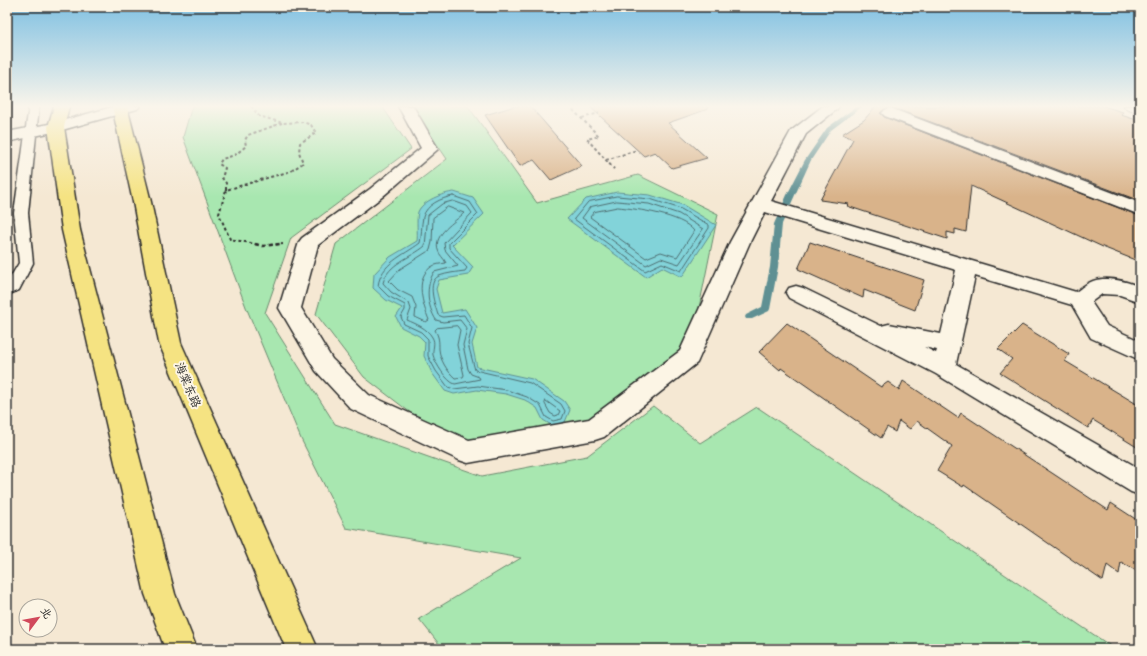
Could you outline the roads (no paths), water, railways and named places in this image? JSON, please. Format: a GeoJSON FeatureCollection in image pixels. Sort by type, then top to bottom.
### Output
{"type":"FeatureCollection","features":[{"type":"Feature","properties":{"kind":"main road"},"geometry":{"type":"LineString","coordinates":[[61,137],[71,230],[160,594],[180,649]]}},
{"type":"Feature","properties":{"kind":"main road","name":"海棠东路"},"geometry":{"type":"LineString","coordinates":[[129,137],[170,343],[302,649]]}},
{"type":"Feature","properties":{"kind":"street"},"geometry":{"type":"LineString","coordinates":[[7,142],[22,137]]}},
{"type":"Feature","properties":{"kind":"street"},"geometry":{"type":"LineString","coordinates":[[423,137],[430,149],[376,193],[309,242],[290,308],[324,365],[360,402],[468,452],[595,429],[689,356],[740,242],[796,137]]}},
{"type":"Feature","properties":{"kind":"street"},"geometry":{"type":"LineString","coordinates":[[951,137],[1140,209]]}},
{"type":"Feature","properties":{"kind":"street"},"geometry":{"type":"LineString","coordinates":[[760,204],[1079,300],[1099,332],[1140,352]]}},
{"type":"Feature","properties":{"kind":"street"},"geometry":{"type":"LineString","coordinates":[[944,368],[967,266]]}},
{"type":"Feature","properties":{"kind":"street"},"geometry":{"type":"LineString","coordinates":[[1079,300],[1098,287],[1123,288],[1140,295]]}},
{"type":"Feature","properties":{"kind":"street"},"geometry":{"type":"LineString","coordinates":[[796,293],[944,368],[1140,483]]}},
{"type":"Feature","properties":{"kind":"street"},"geometry":{"type":"LineString","coordinates":[[864,328],[949,344]]}},
{"type":"Feature","properties":{"kind":"lane"},"geometry":{"type":"LineString","coordinates":[[10,288],[26,263],[21,213],[30,137]]}},
{"type":"Feature","properties":{"kind":"water"},"geometry":{"type":"Polygon","coordinates":[[[454,192],[473,198],[484,214],[452,245],[473,267],[468,275],[439,280],[436,289],[442,313],[465,309],[477,328],[472,344],[477,367],[532,379],[564,401],[570,410],[565,422],[553,426],[543,420],[537,408],[525,400],[506,394],[477,390],[454,394],[445,391],[432,373],[424,356],[425,342],[419,336],[401,327],[396,317],[402,308],[386,300],[373,288],[374,274],[390,257],[417,241],[417,215],[420,208],[433,198],[454,192]]]}},
{"type":"Feature","properties":{"kind":"water"},"geometry":{"type":"Polygon","coordinates":[[[617,192],[650,195],[683,205],[716,225],[682,277],[662,267],[646,277],[567,219],[586,199],[617,192]]]}},
{"type":"Feature","properties":{"kind":"waterway"},"geometry":{"type":"LineString","coordinates":[[749,317],[766,309],[774,267],[778,224],[808,160],[824,137]]}}]}
